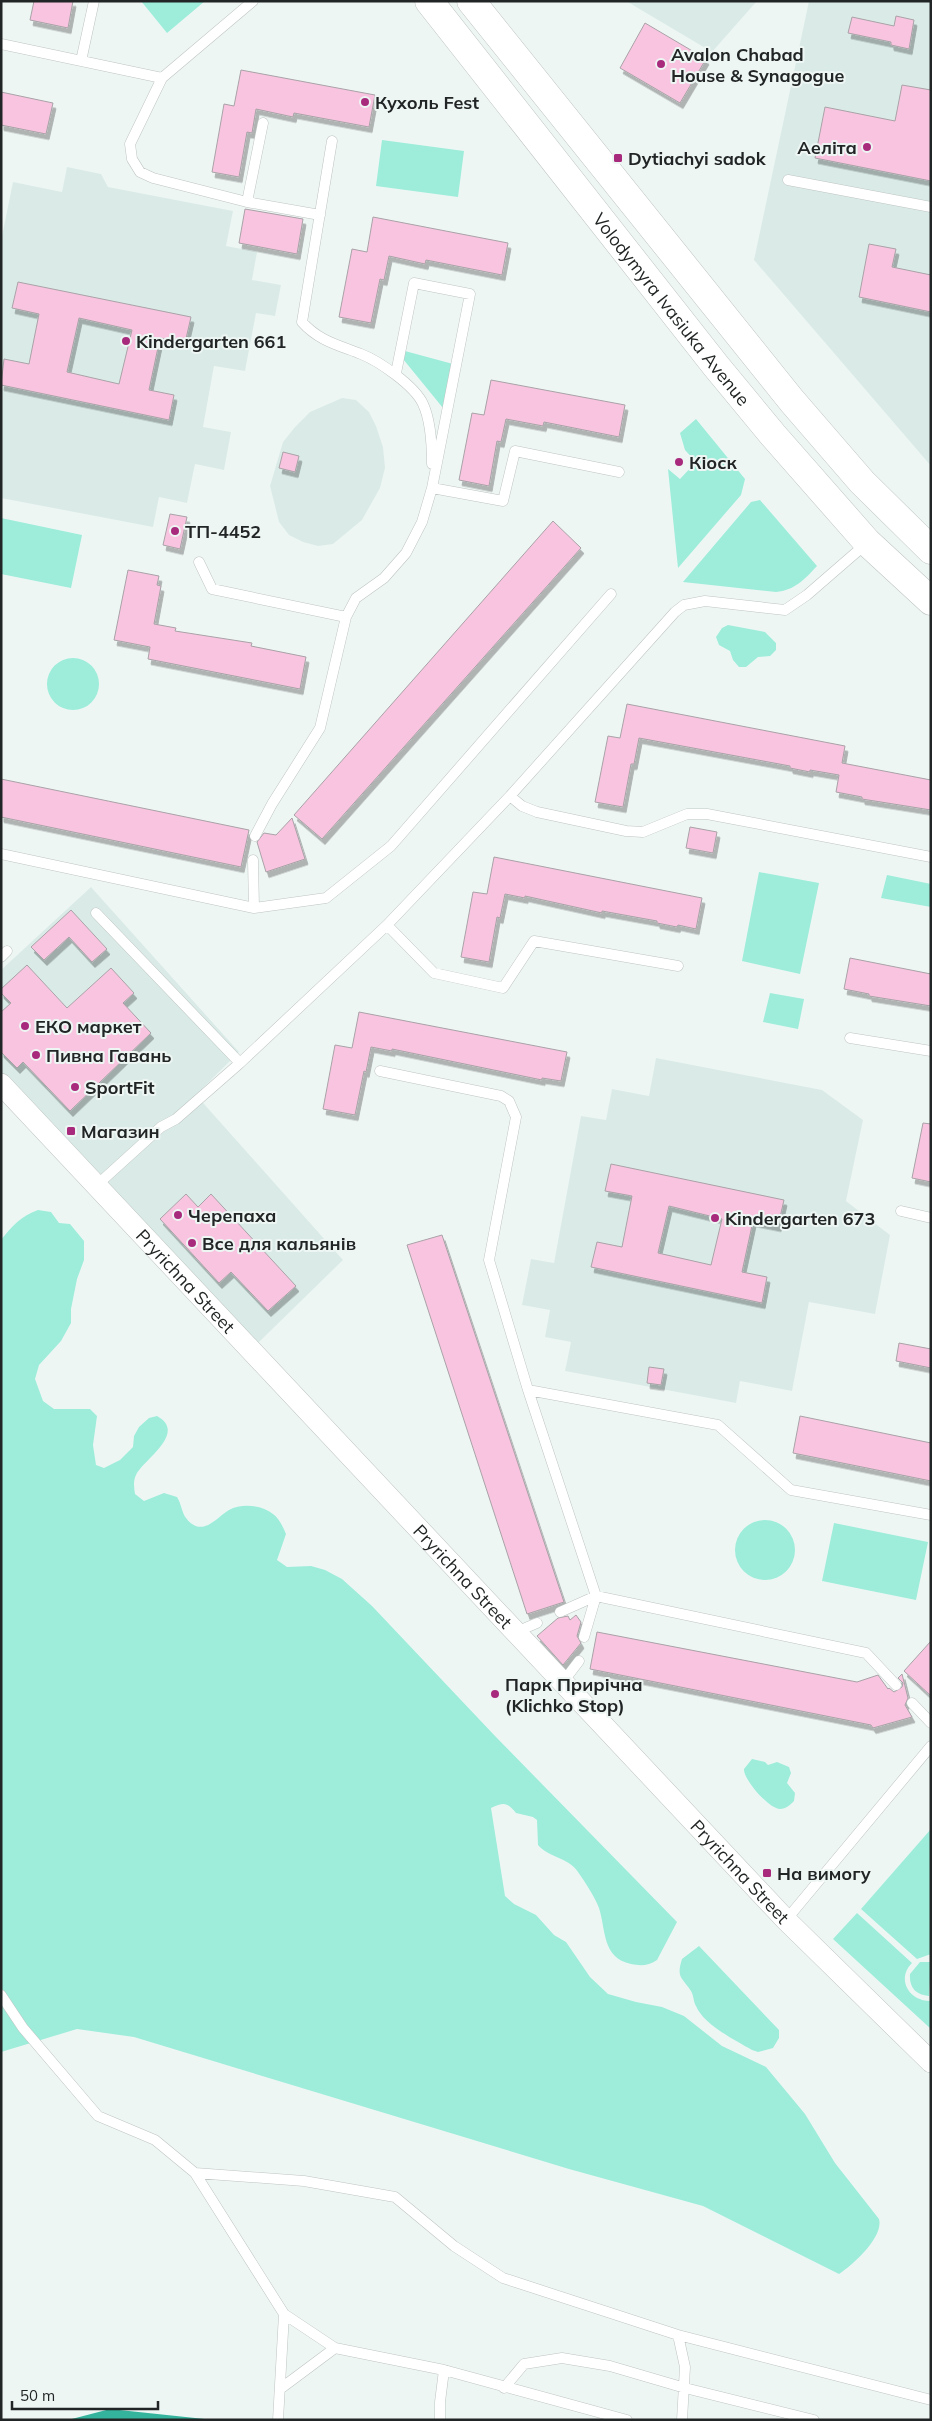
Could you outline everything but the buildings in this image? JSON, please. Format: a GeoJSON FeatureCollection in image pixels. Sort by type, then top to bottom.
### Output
{"type":"FeatureCollection","features":[{"type":"Feature","properties":{"kind":"main road","name":"Volodymyra Ivasiuka Avenue"},"geometry":{"type":"LineString","coordinates":[[429,1],[716,366],[773,435],[868,542],[931,601]]}},
{"type":"Feature","properties":{"kind":"main road","name":"Volodymyra Ivasiuka Avenue"},"geometry":{"type":"LineString","coordinates":[[471,1],[792,401],[862,482],[931,550]]}},
{"type":"Feature","properties":{"kind":"street","name":"Pryrichna Street"},"geometry":{"type":"LineString","coordinates":[[1,1084],[786,1920],[931,2062]]}},
{"type":"Feature","properties":{"kind":"lane"},"geometry":{"type":"LineString","coordinates":[[82,61],[94,1]]}},
{"type":"Feature","properties":{"kind":"lane"},"geometry":{"type":"LineString","coordinates":[[253,1],[162,78],[130,144],[132,159],[140,172],[154,178],[247,202],[320,215]]}},
{"type":"Feature","properties":{"kind":"lane"},"geometry":{"type":"LineString","coordinates":[[1,44],[162,78]]}},
{"type":"Feature","properties":{"kind":"lane"},"geometry":{"type":"LineString","coordinates":[[247,202],[263,123]]}},
{"type":"Feature","properties":{"kind":"lane"},"geometry":{"type":"LineString","coordinates":[[332,140],[302,322],[312,333],[329,343],[364,355],[396,373],[423,403],[432,442],[432,488]]}},
{"type":"Feature","properties":{"kind":"lane"},"geometry":{"type":"LineString","coordinates":[[788,180],[931,207]]}},
{"type":"Feature","properties":{"kind":"lane"},"geometry":{"type":"LineString","coordinates":[[255,836],[272,804],[320,728],[346,617],[356,598],[384,578],[406,553],[422,522],[432,488],[470,294],[414,283],[396,373]]}},
{"type":"Feature","properties":{"kind":"lane"},"geometry":{"type":"LineString","coordinates":[[432,488],[503,501],[515,451],[619,472]]}},
{"type":"Feature","properties":{"kind":"lane"},"geometry":{"type":"LineString","coordinates":[[97,1185],[161,1127],[176,1119],[240,1063],[387,925],[510,796],[664,623],[684,605],[705,601],[786,610],[807,595],[868,542]]}},
{"type":"Feature","properties":{"kind":"lane"},"geometry":{"type":"LineString","coordinates":[[199,562],[212,589],[346,617]]}},
{"type":"Feature","properties":{"kind":"lane"},"geometry":{"type":"LineString","coordinates":[[1,854],[254,908],[326,898],[391,846],[611,594]]}},
{"type":"Feature","properties":{"kind":"lane"},"geometry":{"type":"LineString","coordinates":[[510,796],[522,806],[537,812],[626,831],[642,832],[687,814],[707,814],[931,857]]}},
{"type":"Feature","properties":{"kind":"lane"},"geometry":{"type":"LineString","coordinates":[[253,860],[254,908]]}},
{"type":"Feature","properties":{"kind":"lane"},"geometry":{"type":"LineString","coordinates":[[96,913],[240,1063]]}},
{"type":"Feature","properties":{"kind":"lane"},"geometry":{"type":"LineString","coordinates":[[387,925],[434,973],[503,988],[534,942],[678,966]]}},
{"type":"Feature","properties":{"kind":"lane"},"geometry":{"type":"LineString","coordinates":[[850,1038],[931,1051]]}},
{"type":"Feature","properties":{"kind":"lane"},"geometry":{"type":"LineString","coordinates":[[380,1071],[502,1096],[514,1109],[516,1117],[489,1260],[528,1390],[596,1596],[584,1637]]}},
{"type":"Feature","properties":{"kind":"lane"},"geometry":{"type":"LineString","coordinates":[[901,1211],[931,1218]]}},
{"type":"Feature","properties":{"kind":"lane"},"geometry":{"type":"LineString","coordinates":[[528,1390],[718,1425],[791,1490],[931,1515]]}},
{"type":"Feature","properties":{"kind":"lane"},"geometry":{"type":"LineString","coordinates":[[560,1612],[596,1596],[866,1653],[896,1685]]}},
{"type":"Feature","properties":{"kind":"lane"},"geometry":{"type":"LineString","coordinates":[[516,1632],[537,1623]]}},
{"type":"Feature","properties":{"kind":"lane"},"geometry":{"type":"LineString","coordinates":[[562,1682],[579,1662]]}},
{"type":"Feature","properties":{"kind":"lane"},"geometry":{"type":"LineString","coordinates":[[912,1703],[931,1723]]}},
{"type":"Feature","properties":{"kind":"lane"},"geometry":{"type":"LineString","coordinates":[[786,1920],[931,1746]]}},
{"type":"Feature","properties":{"kind":"lane"},"geometry":{"type":"LineString","coordinates":[[1,1995],[23,2028],[98,2116],[155,2140],[195,2174],[284,2314],[334,2348],[444,2370],[605,2417],[627,2420]]}},
{"type":"Feature","properties":{"kind":"lane"},"geometry":{"type":"LineString","coordinates":[[195,2174],[304,2181],[395,2197],[454,2246],[503,2278],[678,2335],[931,2400]]}},
{"type":"Feature","properties":{"kind":"lane"},"geometry":{"type":"LineString","coordinates":[[278,2420],[284,2314]]}},
{"type":"Feature","properties":{"kind":"lane"},"geometry":{"type":"LineString","coordinates":[[678,2335],[686,2366],[682,2420]]}},
{"type":"Feature","properties":{"kind":"lane"},"geometry":{"type":"LineString","coordinates":[[280,2389],[334,2348]]}},
{"type":"Feature","properties":{"kind":"lane"},"geometry":{"type":"LineString","coordinates":[[504,2388],[524,2364],[562,2358],[610,2366],[685,2388],[814,2420]]}},
{"type":"Feature","properties":{"kind":"lane"},"geometry":{"type":"LineString","coordinates":[[440,2420],[444,2370]]}},
{"type":"Feature","properties":{"kind":"shaded area"},"geometry":{"type":"Polygon","coordinates":[[[141,1],[205,1],[167,33],[141,1]]]}},
{"type":"Feature","properties":{"kind":"shaded area"},"geometry":{"type":"Polygon","coordinates":[[[626,1],[757,1],[712,52],[626,1]]]}},
{"type":"Feature","properties":{"kind":"shaded area"},"geometry":{"type":"Polygon","coordinates":[[[809,1],[931,1],[931,466],[754,260],[809,1]]]}},
{"type":"Feature","properties":{"kind":"shaded area"},"geometry":{"type":"Polygon","coordinates":[[[382,140],[464,151],[458,197],[376,186],[382,140]]]}},
{"type":"Feature","properties":{"kind":"shaded area","name":"Kindergarten 661"},"geometry":{"type":"Polygon","coordinates":[[[67,167],[101,174],[108,187],[233,211],[226,246],[257,252],[252,280],[281,285],[275,316],[256,313],[245,371],[214,366],[203,427],[231,432],[224,470],[195,464],[187,503],[159,497],[153,527],[1,498],[1,241],[13,182],[62,192],[67,167]]]}},
{"type":"Feature","properties":{"kind":"shaded area"},"geometry":{"type":"Polygon","coordinates":[[[405,351],[453,364],[443,408],[403,359],[405,351]]]}},
{"type":"Feature","properties":{"kind":"shaded area"},"geometry":{"type":"Polygon","coordinates":[[[342,398],[356,400],[369,412],[383,447],[385,468],[380,488],[362,520],[333,544],[318,546],[303,542],[289,535],[279,522],[270,486],[283,442],[295,427],[310,412],[342,398]]]}},
{"type":"Feature","properties":{"kind":"shaded area"},"geometry":{"type":"Polygon","coordinates":[[[696,419],[745,479],[741,495],[678,568],[668,469],[680,479],[696,462],[685,450],[680,433],[696,419]]]}},
{"type":"Feature","properties":{"kind":"shaded area"},"geometry":{"type":"Polygon","coordinates":[[[760,500],[817,566],[794,587],[776,592],[683,582],[751,502],[760,500]]]}},
{"type":"Feature","properties":{"kind":"shaded area"},"geometry":{"type":"Polygon","coordinates":[[[1,518],[82,535],[71,588],[1,574],[1,518]]]}},
{"type":"Feature","properties":{"kind":"shaded area"},"geometry":{"type":"Polygon","coordinates":[[[728,625],[765,632],[776,643],[776,650],[770,656],[758,657],[746,667],[739,667],[733,660],[730,651],[719,645],[716,637],[722,628],[728,625]]]}},
{"type":"Feature","properties":{"kind":"shaded area"},"geometry":{"type":"Polygon","coordinates":[[[73,658],[83,660],[91,666],[97,674],[99,684],[97,694],[91,702],[83,708],[73,710],[63,708],[55,702],[49,694],[47,684],[49,674],[55,666],[63,660],[73,658]]]}},
{"type":"Feature","properties":{"kind":"shaded area"},"geometry":{"type":"Polygon","coordinates":[[[759,872],[819,883],[800,974],[742,961],[759,872]]]}},
{"type":"Feature","properties":{"kind":"shaded area"},"geometry":{"type":"Polygon","coordinates":[[[887,875],[931,884],[931,907],[881,898],[887,875]]]}},
{"type":"Feature","properties":{"kind":"shaded area"},"geometry":{"type":"Polygon","coordinates":[[[91,887],[239,1052],[196,1095],[343,1260],[256,1345],[1,1075],[1,970],[91,887]]]}},
{"type":"Feature","properties":{"kind":"shaded area"},"geometry":{"type":"Polygon","coordinates":[[[770,993],[804,999],[798,1029],[763,1022],[770,993]]]}},
{"type":"Feature","properties":{"kind":"shaded area","name":"Kindergarten 673"},"geometry":{"type":"Polygon","coordinates":[[[656,1058],[822,1090],[863,1120],[846,1201],[890,1235],[875,1314],[809,1302],[792,1391],[740,1381],[736,1403],[565,1371],[571,1342],[545,1337],[550,1310],[522,1305],[531,1259],[554,1263],[581,1116],[606,1120],[612,1089],[649,1096],[656,1058]]]}},
{"type":"Feature","properties":{"kind":"shaded area"},"geometry":{"type":"Polygon","coordinates":[[[38,1210],[51,1212],[59,1223],[70,1224],[84,1241],[84,1260],[77,1279],[71,1309],[71,1323],[61,1341],[39,1365],[35,1379],[43,1401],[54,1409],[90,1409],[97,1416],[93,1445],[96,1465],[104,1468],[120,1460],[133,1447],[134,1436],[139,1427],[149,1418],[157,1416],[165,1423],[168,1430],[166,1438],[136,1475],[134,1482],[135,1494],[144,1501],[164,1493],[177,1497],[186,1518],[198,1527],[209,1524],[229,1510],[240,1506],[258,1507],[273,1514],[279,1520],[286,1534],[277,1560],[287,1567],[311,1566],[325,1570],[342,1579],[372,1606],[495,1736],[677,1922],[657,1960],[641,1965],[622,1961],[610,1949],[599,1908],[578,1872],[569,1863],[547,1853],[538,1845],[537,1820],[533,1817],[516,1813],[505,1804],[491,1808],[505,1896],[514,1904],[536,1915],[554,1935],[566,1942],[590,1977],[608,1994],[662,2007],[684,2016],[722,2046],[766,2067],[805,2114],[835,2163],[879,2219],[877,2234],[872,2242],[845,2270],[839,2274],[703,2206],[569,2169],[134,2037],[77,2029],[1,2052],[1,1240],[17,1222],[38,1210]]]}},
{"type":"Feature","properties":{"kind":"shaded area"},"geometry":{"type":"Polygon","coordinates":[[[765,1520],[782,1525],[790,1533],[795,1550],[790,1567],[782,1575],[765,1580],[748,1575],[740,1567],[735,1550],[740,1533],[748,1525],[765,1520]]]}},
{"type":"Feature","properties":{"kind":"shaded area"},"geometry":{"type":"Polygon","coordinates":[[[834,1523],[928,1542],[916,1600],[822,1581],[834,1523]]]}},
{"type":"Feature","properties":{"kind":"shaded area"},"geometry":{"type":"Polygon","coordinates":[[[752,1759],[765,1762],[768,1765],[777,1762],[789,1767],[791,1773],[787,1783],[795,1793],[794,1801],[786,1808],[775,1808],[752,1786],[744,1769],[752,1759]]]}},
{"type":"Feature","properties":{"kind":"shaded area"},"geometry":{"type":"Polygon","coordinates":[[[931,1829],[931,1954],[917,1959],[861,1909],[931,1829]]]}},
{"type":"Feature","properties":{"kind":"shaded area"},"geometry":{"type":"Polygon","coordinates":[[[857,1913],[912,1963],[907,1969],[905,1982],[907,1988],[916,1997],[930,2001],[931,2029],[833,1939],[857,1913]]]}},
{"type":"Feature","properties":{"kind":"shaded area"},"geometry":{"type":"Polygon","coordinates":[[[699,1946],[779,2030],[779,2038],[773,2048],[758,2052],[752,2050],[713,2026],[700,2013],[691,1991],[680,1974],[682,1959],[699,1946]]]}},
{"type":"Feature","properties":{"kind":"shaded area"},"geometry":{"type":"Polygon","coordinates":[[[920,1962],[931,1962],[929,1996],[920,1994],[912,1987],[910,1974],[920,1962]]]}},
{"type":"Feature","properties":{"kind":"shaded area"},"geometry":{"type":"Polygon","coordinates":[[[110,2409],[214,2420],[68,2420],[110,2409]]]}},
{"type":"Feature","properties":{"kind":"place","name":"Avalon Chabad House & Synagogue"},"geometry":{"type":"Point","coordinates":[661,64]}},
{"type":"Feature","properties":{"kind":"place","name":"Кухоль Fest"},"geometry":{"type":"Point","coordinates":[365,102]}},
{"type":"Feature","properties":{"kind":"place","name":"Аеліта"},"geometry":{"type":"Point","coordinates":[867,147]}},
{"type":"Feature","properties":{"kind":"place","name":"Dytiachyi sadok"},"geometry":{"type":"Point","coordinates":[618,158]}},
{"type":"Feature","properties":{"kind":"place","name":"Kindergarten 661"},"geometry":{"type":"Point","coordinates":[126,341]}},
{"type":"Feature","properties":{"kind":"place","name":"Кіоск"},"geometry":{"type":"Point","coordinates":[679,462]}},
{"type":"Feature","properties":{"kind":"place","name":"ТП-4452"},"geometry":{"type":"Point","coordinates":[175,531]}},
{"type":"Feature","properties":{"kind":"place","name":"ЕКО маркет"},"geometry":{"type":"Point","coordinates":[25,1026]}},
{"type":"Feature","properties":{"kind":"place","name":"Пивна Гавань"},"geometry":{"type":"Point","coordinates":[36,1055]}},
{"type":"Feature","properties":{"kind":"place","name":"SportFit"},"geometry":{"type":"Point","coordinates":[75,1087]}},
{"type":"Feature","properties":{"kind":"place","name":"Магазин"},"geometry":{"type":"Point","coordinates":[71,1131]}},
{"type":"Feature","properties":{"kind":"place","name":"Черепаха"},"geometry":{"type":"Point","coordinates":[178,1215]}},
{"type":"Feature","properties":{"kind":"place","name":"Kindergarten 673"},"geometry":{"type":"Point","coordinates":[715,1218]}},
{"type":"Feature","properties":{"kind":"place","name":"Все для кальянів"},"geometry":{"type":"Point","coordinates":[192,1243]}},
{"type":"Feature","properties":{"kind":"place","name":"Парк Прирічна (Klichko Stop)"},"geometry":{"type":"Point","coordinates":[495,1694]}},
{"type":"Feature","properties":{"kind":"place","name":"На вимогу"},"geometry":{"type":"Point","coordinates":[767,1873]}}]}
